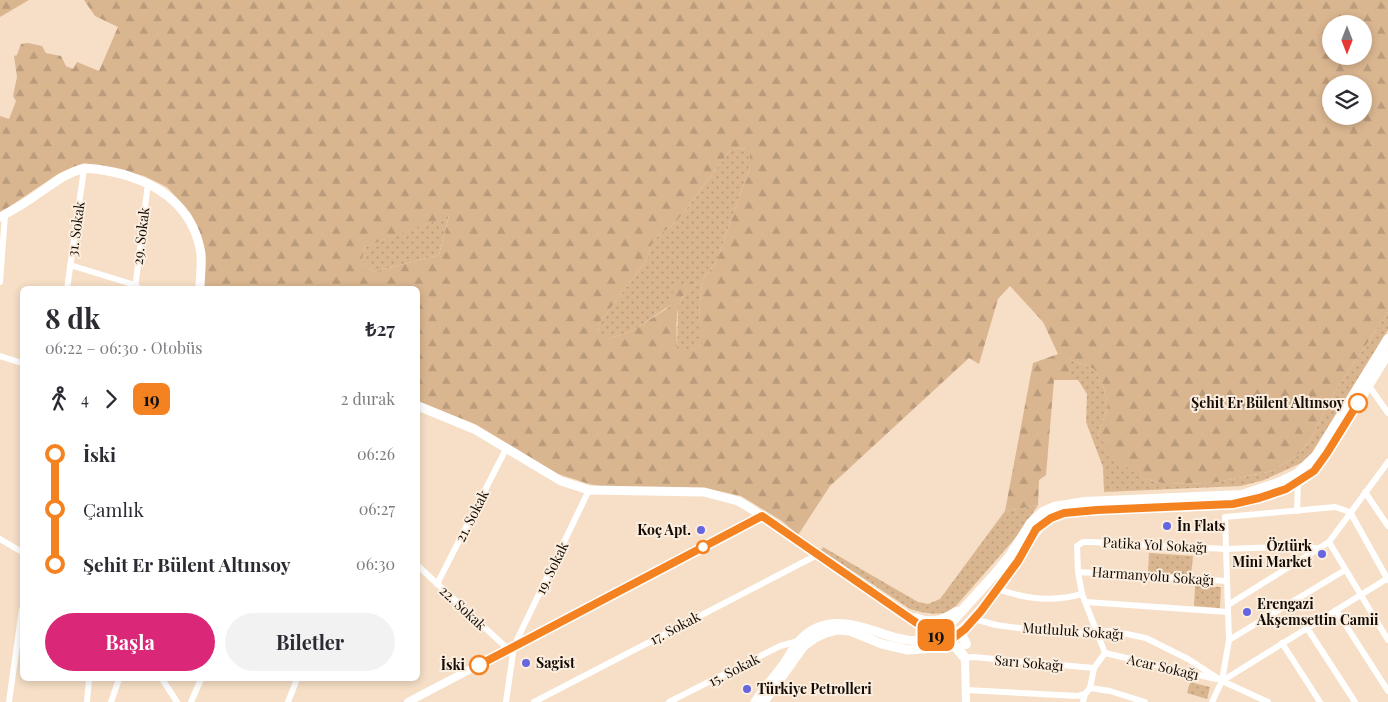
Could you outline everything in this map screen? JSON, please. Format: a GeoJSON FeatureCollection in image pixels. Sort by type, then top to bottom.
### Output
{"type":"FeatureCollection","features":[{"type":"Feature","properties":{"kind":"main road"},"geometry":{"type":"LineString","coordinates":[[2,216],[62,176],[84,169],[121,174],[148,182],[163,191],[185,212],[195,232],[201,255],[200,286]]}},
{"type":"Feature","properties":{"kind":"main road"},"geometry":{"type":"LineString","coordinates":[[942,633],[1010,556],[1031,523],[1043,512],[1054,507],[1085,502],[1242,495],[1278,483],[1297,474],[1317,455],[1388,339]]}},
{"type":"Feature","properties":{"kind":"main road"},"geometry":{"type":"LineString","coordinates":[[764,702],[804,646],[826,633],[838,630],[850,631],[882,644],[908,650],[934,648],[948,642],[972,621],[1018,561],[1036,529],[1051,518],[1064,513],[1097,510],[1233,504],[1286,489],[1314,471],[1388,353]]}},
{"type":"Feature","properties":{"kind":"main road"},"geometry":{"type":"LineString","coordinates":[[420,407],[474,429],[561,481],[589,490],[704,492],[738,501],[908,616],[942,633],[948,642],[965,658]]}},
{"type":"Feature","properties":{"kind":"main road"},"geometry":{"type":"LineString","coordinates":[[924,625],[942,620],[968,604]]}},
{"type":"Feature","properties":{"kind":"main road"},"geometry":{"type":"LineString","coordinates":[[965,658],[966,644],[972,621]]}},
{"type":"Feature","properties":{"kind":"main road"},"geometry":{"type":"LineString","coordinates":[[754,702],[800,640],[822,626],[847,623],[894,639],[910,642],[927,639],[942,633],[959,633]]}},
{"type":"Feature","properties":{"kind":"main road"},"geometry":{"type":"LineString","coordinates":[[924,625],[927,639]]}},
{"type":"Feature","properties":{"kind":"main road"},"geometry":{"type":"LineString","coordinates":[[959,633],[966,644]]}},
{"type":"Feature","properties":{"kind":"street","name":"31. Sokak"},"geometry":{"type":"LineString","coordinates":[[67,286],[84,169]]}},
{"type":"Feature","properties":{"kind":"street","name":"29. Sokak"},"geometry":{"type":"LineString","coordinates":[[137,286],[148,182]]}},
{"type":"Feature","properties":{"kind":"street"},"geometry":{"type":"LineString","coordinates":[[0,282],[2,216]]}},
{"type":"Feature","properties":{"kind":"street"},"geometry":{"type":"LineString","coordinates":[[70,266],[131,286]]}},
{"type":"Feature","properties":{"kind":"street"},"geometry":{"type":"LineString","coordinates":[[0,356],[20,362]]}},
{"type":"Feature","properties":{"kind":"street"},"geometry":{"type":"LineString","coordinates":[[1369,386],[1388,413]]}},
{"type":"Feature","properties":{"kind":"street","name":"21. Sokak"},"geometry":{"type":"LineString","coordinates":[[437,584],[506,449]]}},
{"type":"Feature","properties":{"kind":"street"},"geometry":{"type":"LineString","coordinates":[[1086,602],[1228,608],[1329,542],[1388,463]]}},
{"type":"Feature","properties":{"kind":"street"},"geometry":{"type":"LineString","coordinates":[[1298,482],[1298,510]]}},
{"type":"Feature","properties":{"kind":"street","name":"19. Sokak"},"geometry":{"type":"LineString","coordinates":[[506,702],[511,648],[589,490]]}},
{"type":"Feature","properties":{"kind":"street"},"geometry":{"type":"LineString","coordinates":[[1365,492],[1388,526]]}},
{"type":"Feature","properties":{"kind":"street"},"geometry":{"type":"LineString","coordinates":[[1212,702],[1222,681],[1229,640],[1225,517],[1335,507],[1350,512],[1388,579],[1222,681]]}},
{"type":"Feature","properties":{"kind":"street"},"geometry":{"type":"LineString","coordinates":[[408,702],[762,516]]}},
{"type":"Feature","properties":{"kind":"street"},"geometry":{"type":"LineString","coordinates":[[0,539],[20,551]]}},
{"type":"Feature","properties":{"kind":"street","name":"Patika Yol Sokağı"},"geometry":{"type":"LineString","coordinates":[[1078,572],[1077,546],[1084,542],[1226,549],[1303,546],[1320,549]]}},
{"type":"Feature","properties":{"kind":"street"},"geometry":{"type":"LineString","coordinates":[[1329,542],[1388,640]]}},
{"type":"Feature","properties":{"kind":"street","name":"17. Sokak"},"geometry":{"type":"LineString","coordinates":[[534,702],[817,554]]}},
{"type":"Feature","properties":{"kind":"street","name":"22. Sokak"},"geometry":{"type":"LineString","coordinates":[[420,568],[511,648]]}},
{"type":"Feature","properties":{"kind":"street"},"geometry":{"type":"LineString","coordinates":[[1229,640],[1345,570]]}},
{"type":"Feature","properties":{"kind":"street"},"geometry":{"type":"LineString","coordinates":[[966,690],[1078,696],[1084,694],[1090,688],[1094,668],[1105,653],[1082,594],[1078,572]]}},
{"type":"Feature","properties":{"kind":"street","name":"Harmanyolu Sokağı"},"geometry":{"type":"LineString","coordinates":[[1078,572],[1227,581]]}},
{"type":"Feature","properties":{"kind":"street"},"geometry":{"type":"LineString","coordinates":[[998,589],[1032,598],[1065,599],[1082,594]]}},
{"type":"Feature","properties":{"kind":"street"},"geometry":{"type":"LineString","coordinates":[[1336,610],[1388,692]]}},
{"type":"Feature","properties":{"kind":"street","name":"Mutluluk Sokağı"},"geometry":{"type":"LineString","coordinates":[[972,621],[1064,634],[1112,631],[1146,638],[1188,659],[1222,681]]}},
{"type":"Feature","properties":{"kind":"street"},"geometry":{"type":"LineString","coordinates":[[9,702],[20,623]]}},
{"type":"Feature","properties":{"kind":"street"},"geometry":{"type":"LineString","coordinates":[[1307,628],[1356,702]]}},
{"type":"Feature","properties":{"kind":"street","name":"15. Sokak"},"geometry":{"type":"LineString","coordinates":[[669,702],[780,646],[800,640]]}},
{"type":"Feature","properties":{"kind":"street"},"geometry":{"type":"LineString","coordinates":[[1282,643],[1320,702]]}},
{"type":"Feature","properties":{"kind":"street","name":"Acar Sokağı"},"geometry":{"type":"LineString","coordinates":[[1105,653],[1222,681]]}},
{"type":"Feature","properties":{"kind":"street"},"geometry":{"type":"LineString","coordinates":[[965,658],[966,702]]}},
{"type":"Feature","properties":{"kind":"street","name":"Sarı Sokağı"},"geometry":{"type":"LineString","coordinates":[[965,658],[1094,668]]}},
{"type":"Feature","properties":{"kind":"street"},"geometry":{"type":"LineString","coordinates":[[87,702],[89,681]]}},
{"type":"Feature","properties":{"kind":"street"},"geometry":{"type":"LineString","coordinates":[[111,702],[118,681]]}},
{"type":"Feature","properties":{"kind":"street"},"geometry":{"type":"LineString","coordinates":[[163,681],[177,702]]}},
{"type":"Feature","properties":{"kind":"street"},"geometry":{"type":"LineString","coordinates":[[192,702],[200,681]]}},
{"type":"Feature","properties":{"kind":"street"},"geometry":{"type":"LineString","coordinates":[[288,702],[296,681]]}},
{"type":"Feature","properties":{"kind":"street"},"geometry":{"type":"LineString","coordinates":[[1222,681],[1268,702]]}},
{"type":"Feature","properties":{"kind":"street"},"geometry":{"type":"LineString","coordinates":[[1090,688],[1110,691],[1145,702]]}},
{"type":"Feature","properties":{"kind":"street"},"geometry":{"type":"LineString","coordinates":[[1083,702],[1084,694]]}},
{"type":"Feature","properties":{"kind":"green space"},"geometry":{"type":"Polygon","coordinates":[[[0,0],[29,0],[0,17],[0,0]]]}},
{"type":"Feature","properties":{"kind":"green space"},"geometry":{"type":"Polygon","coordinates":[[[84,0],[1388,0],[1388,312],[1332,396],[1310,441],[1297,455],[1273,471],[1212,483],[1166,484],[1142,478],[1117,460],[1098,436],[1108,406],[1103,385],[1094,369],[1069,359],[1069,380],[1054,380],[1046,475],[1039,480],[1038,505],[1005,511],[1033,363],[1058,354],[1043,322],[1010,286],[998,299],[979,364],[969,358],[830,486],[798,535],[782,521],[741,496],[705,488],[607,487],[589,484],[558,474],[477,425],[420,402],[420,286],[204,286],[199,233],[191,214],[167,187],[144,176],[84,163],[58,174],[0,213],[0,116],[9,119],[16,101],[13,96],[17,77],[14,56],[17,55],[21,44],[28,43],[42,46],[46,53],[61,56],[66,66],[73,69],[77,62],[99,71],[118,27],[95,16],[84,0]],[[750,148],[731,149],[677,221],[653,240],[647,259],[598,325],[599,333],[611,338],[634,330],[669,307],[674,287],[692,281],[694,286],[682,298],[677,314],[677,350],[691,350],[702,344],[699,316],[702,280],[716,263],[750,167],[750,148]],[[449,216],[364,247],[362,262],[373,272],[439,255],[449,216]]]}},
{"type":"Feature","properties":{"kind":"green space"},"geometry":{"type":"Polygon","coordinates":[[[750,148],[750,167],[716,263],[702,280],[699,316],[703,344],[691,350],[677,350],[678,306],[692,281],[669,306],[634,330],[611,338],[599,334],[598,325],[647,259],[653,240],[677,221],[731,149],[750,148]]]}},
{"type":"Feature","properties":{"kind":"green space"},"geometry":{"type":"Polygon","coordinates":[[[449,215],[439,255],[373,272],[362,262],[364,247],[449,215]]]}},
{"type":"Feature","properties":{"kind":"green space"},"geometry":{"type":"Polygon","coordinates":[[[1388,312],[1388,330],[1311,454],[1301,463],[1264,480],[1241,486],[1104,492],[1103,467],[1086,422],[1087,394],[1078,380],[1069,380],[1069,359],[1094,369],[1103,385],[1108,406],[1098,436],[1142,478],[1166,484],[1212,483],[1273,471],[1297,455],[1310,441],[1332,396],[1388,312]]]}},
{"type":"Feature","properties":{"kind":"green space"},"geometry":{"type":"Polygon","coordinates":[[[1038,505],[1018,535],[955,607],[945,613],[927,613],[910,609],[821,550],[823,547],[918,602],[928,604],[940,599],[1005,511],[1038,505]]]}},
{"type":"Feature","properties":{"kind":"green space"},"geometry":{"type":"Polygon","coordinates":[[[1149,553],[1193,556],[1191,576],[1148,573],[1149,553]]]}},
{"type":"Feature","properties":{"kind":"green space"},"geometry":{"type":"Polygon","coordinates":[[[1195,586],[1221,587],[1220,608],[1194,606],[1195,586]]]}},
{"type":"Feature","properties":{"kind":"green space"},"geometry":{"type":"Polygon","coordinates":[[[1190,682],[1210,687],[1207,699],[1187,693],[1190,682]]]}},
{"type":"Feature","properties":{"kind":"bus line","name":"19"},"geometry":{"type":"LineString","coordinates":[[479,665],[762,516],[924,628],[948,642],[965,629],[981,611],[1018,561],[1036,529],[1045,521],[1064,513],[1097,510],[1233,504],[1286,489],[1314,471],[1358,403]]}},
{"type":"Feature","properties":{"kind":"place","name":"Şehit Er Bülent Altınsoy"},"geometry":{"type":"Point","coordinates":[1358,403]}},
{"type":"Feature","properties":{"kind":"place","name":"İn Flats"},"geometry":{"type":"Point","coordinates":[1167,526]}},
{"type":"Feature","properties":{"kind":"place","name":"Koç Apt."},"geometry":{"type":"Point","coordinates":[701,530]}},
{"type":"Feature","properties":{"kind":"place","name":"Öztürk Mini Market"},"geometry":{"type":"Point","coordinates":[1322,554]}},
{"type":"Feature","properties":{"kind":"place","name":"Erengazi Akşemsettin Camii"},"geometry":{"type":"Point","coordinates":[1247,612]}},
{"type":"Feature","properties":{"kind":"place","name":"Sagist"},"geometry":{"type":"Point","coordinates":[526,663]}},
{"type":"Feature","properties":{"kind":"place","name":"İski"},"geometry":{"type":"Point","coordinates":[479,665]}},
{"type":"Feature","properties":{"kind":"place","name":"Türkiye Petrolleri"},"geometry":{"type":"Point","coordinates":[747,689]}}]}
